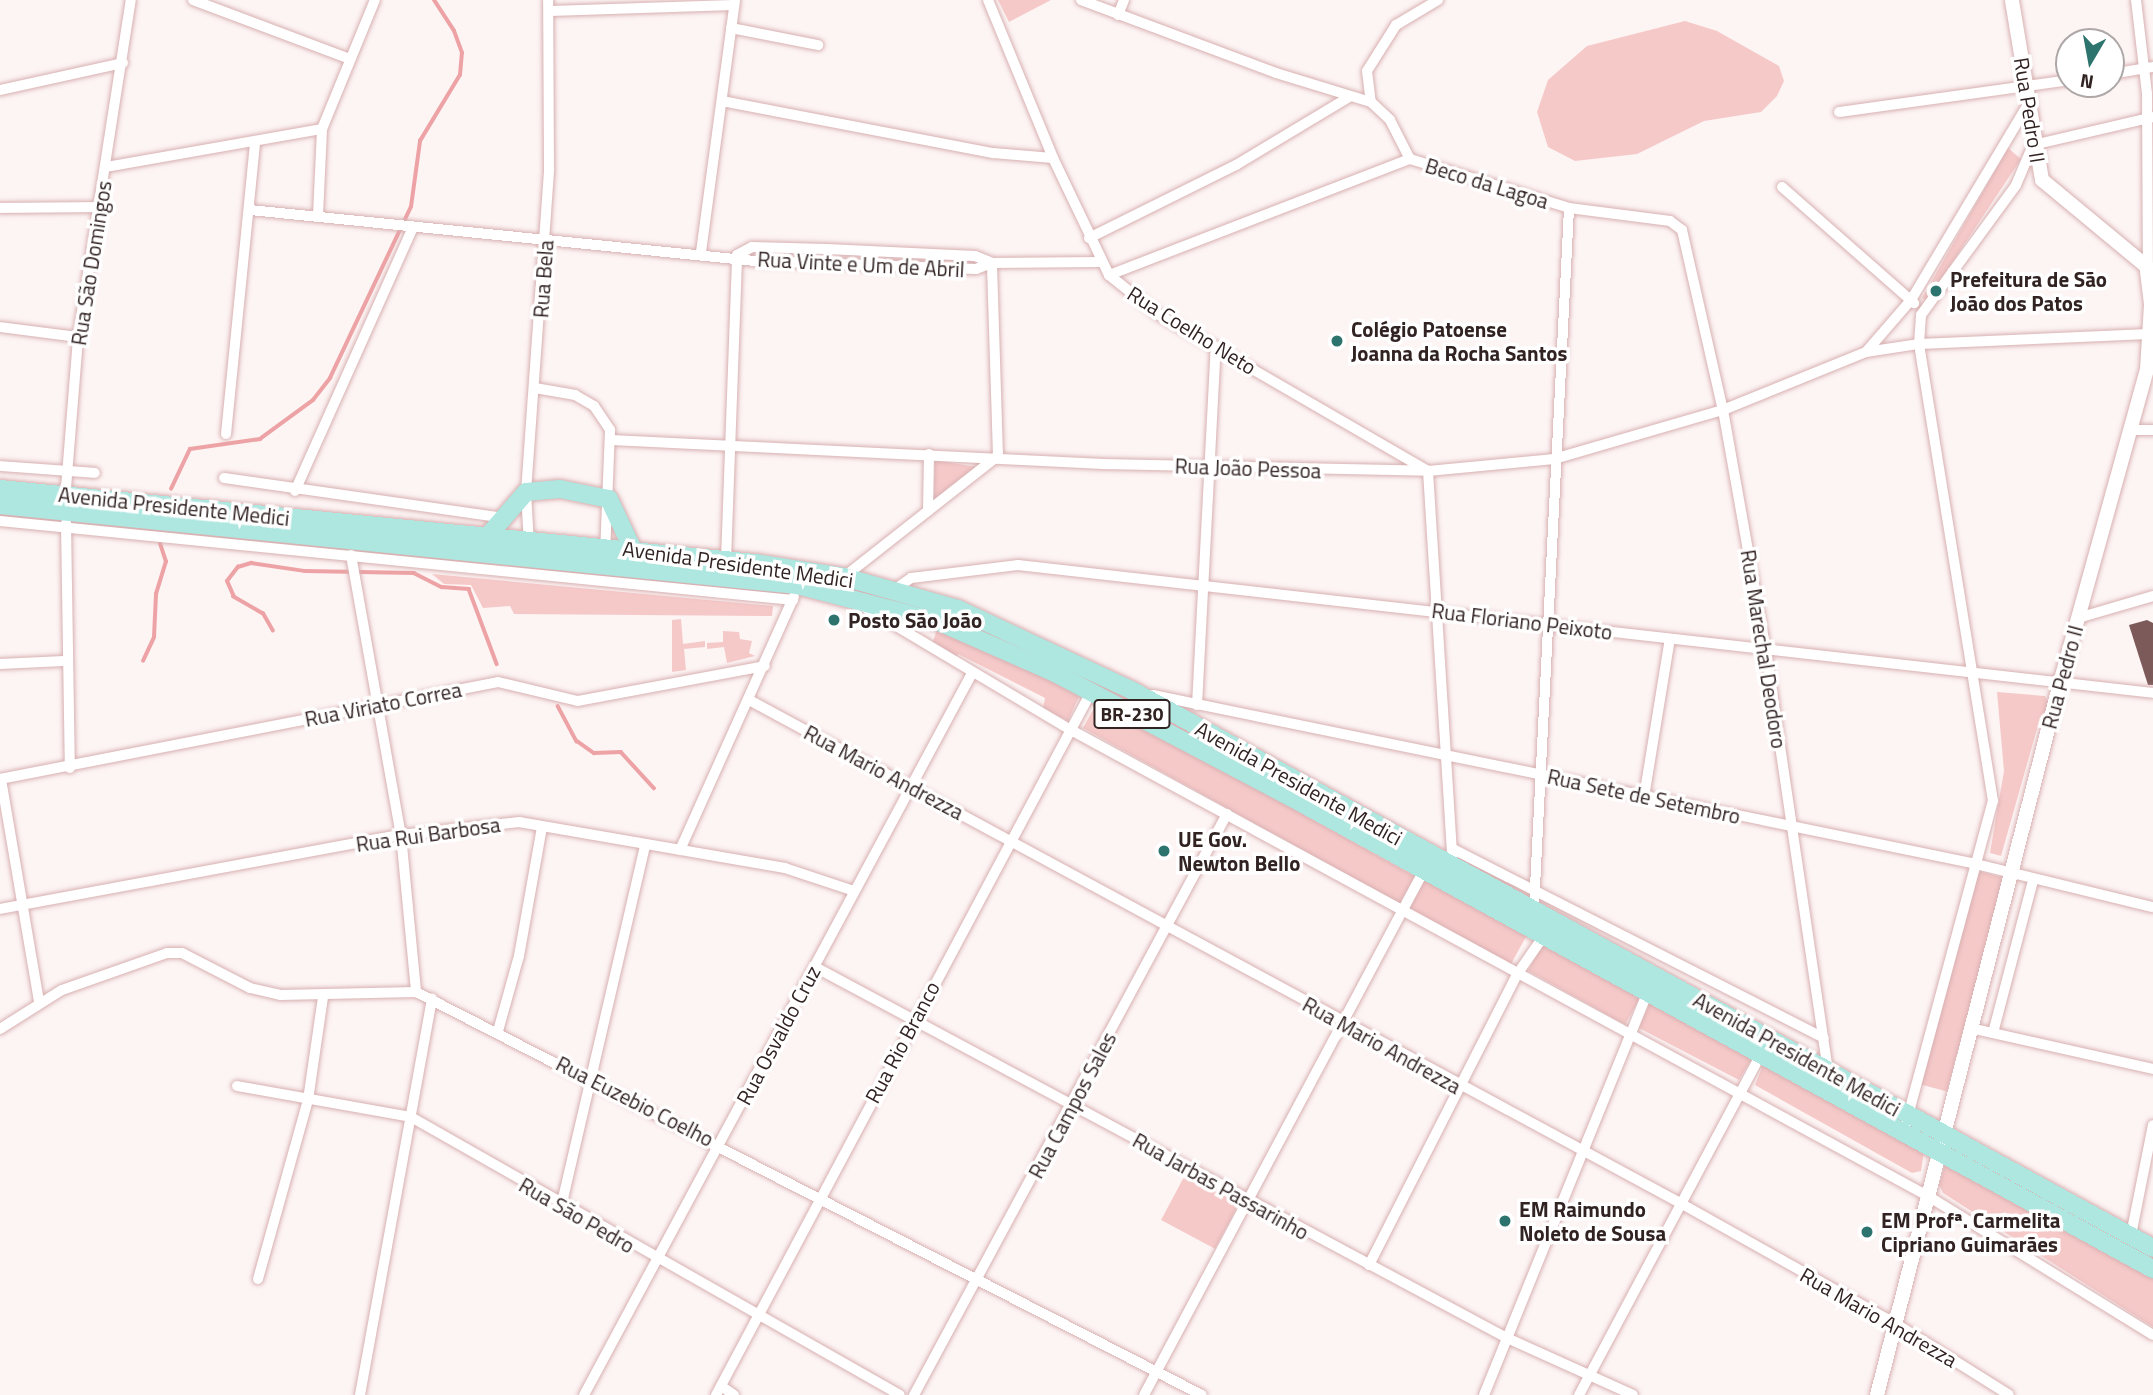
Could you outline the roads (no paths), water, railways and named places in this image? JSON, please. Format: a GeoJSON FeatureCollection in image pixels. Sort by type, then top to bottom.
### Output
{"type":"FeatureCollection","features":[{"type":"Feature","properties":{"kind":"main road","name":"Avenida Presidente Medici"},"geometry":{"type":"LineString","coordinates":[[0,489],[66,511],[488,536],[605,565],[796,585],[848,595],[891,597],[958,609],[1063,654],[1534,898],[1584,936],[1943,1136],[2153,1248]]}},
{"type":"Feature","properties":{"kind":"main road"},"geometry":{"type":"LineString","coordinates":[[488,536],[507,518],[526,492],[560,489],[608,499],[633,550]]}},
{"type":"Feature","properties":{"kind":"main road","name":"Avenida Presidente Medici"},"geometry":{"type":"LineString","coordinates":[[0,505],[529,548],[606,547],[726,560],[796,585],[844,576],[1091,691],[2153,1269]]}},
{"type":"Feature","properties":{"kind":"main road"},"geometry":{"type":"LineString","coordinates":[[844,576],[848,595]]}},
{"type":"Feature","properties":{"kind":"main road"},"geometry":{"type":"LineString","coordinates":[[1053,672],[1063,654]]}},
{"type":"Feature","properties":{"kind":"main road"},"geometry":{"type":"LineString","coordinates":[[1574,953],[1584,936]]}},
{"type":"Feature","properties":{"kind":"street","name":"Rua São Domingos"},"geometry":{"type":"LineString","coordinates":[[70,768],[64,661],[66,511],[63,472],[78,337],[131,0]]}},
{"type":"Feature","properties":{"kind":"street"},"geometry":{"type":"LineString","coordinates":[[193,0],[350,59]]}},
{"type":"Feature","properties":{"kind":"street"},"geometry":{"type":"LineString","coordinates":[[318,215],[322,130],[375,0]]}},
{"type":"Feature","properties":{"kind":"street","name":"Rua Coelho Neto"},"geometry":{"type":"LineString","coordinates":[[988,0],[1053,158],[1100,262],[1110,275],[1159,315],[1428,471]]}},
{"type":"Feature","properties":{"kind":"street"},"geometry":{"type":"LineString","coordinates":[[1081,0],[1349,97],[1371,102],[1367,71],[1381,43],[1396,25],[1438,0]]}},
{"type":"Feature","properties":{"kind":"street"},"geometry":{"type":"LineString","coordinates":[[1118,15],[1124,0]]}},
{"type":"Feature","properties":{"kind":"street","name":"Rua Pedro II"},"geometry":{"type":"LineString","coordinates":[[1877,1395],[2060,683],[2134,430],[2149,334],[2149,272],[2051,192],[2042,180],[2033,145],[2012,0]]}},
{"type":"Feature","properties":{"kind":"street"},"geometry":{"type":"LineString","coordinates":[[2136,0],[2149,68],[2149,272]]}},
{"type":"Feature","properties":{"kind":"street"},"geometry":{"type":"LineString","coordinates":[[549,5],[735,2],[701,251]]}},
{"type":"Feature","properties":{"kind":"street","name":"Rua Bela"},"geometry":{"type":"LineString","coordinates":[[529,548],[526,492],[546,243],[549,5]]}},
{"type":"Feature","properties":{"kind":"street"},"geometry":{"type":"LineString","coordinates":[[731,28],[818,45]]}},
{"type":"Feature","properties":{"kind":"street"},"geometry":{"type":"LineString","coordinates":[[0,90],[123,63]]}},
{"type":"Feature","properties":{"kind":"street"},"geometry":{"type":"LineString","coordinates":[[2125,72],[2149,68]]}},
{"type":"Feature","properties":{"kind":"street"},"geometry":{"type":"LineString","coordinates":[[1839,112],[2055,82]]}},
{"type":"Feature","properties":{"kind":"street"},"geometry":{"type":"LineString","coordinates":[[1089,239],[1236,165],[1349,97]]}},
{"type":"Feature","properties":{"kind":"street"},"geometry":{"type":"LineString","coordinates":[[722,101],[993,153],[1053,158]]}},
{"type":"Feature","properties":{"kind":"street","name":"Beco da Lagoa"},"geometry":{"type":"LineString","coordinates":[[1371,102],[1390,120],[1410,159],[1569,208],[1670,221],[1682,230]]}},
{"type":"Feature","properties":{"kind":"street","name":"Rua João Pessoa"},"geometry":{"type":"LineString","coordinates":[[1866,352],[1912,300],[2029,103]]}},
{"type":"Feature","properties":{"kind":"street"},"geometry":{"type":"LineString","coordinates":[[1903,1134],[1993,800],[1919,344],[1921,315],[2016,185],[2033,145],[2150,117]]}},
{"type":"Feature","properties":{"kind":"street"},"geometry":{"type":"LineString","coordinates":[[106,167],[322,130]]}},
{"type":"Feature","properties":{"kind":"street"},"geometry":{"type":"LineString","coordinates":[[226,434],[255,142]]}},
{"type":"Feature","properties":{"kind":"street"},"geometry":{"type":"LineString","coordinates":[[1110,275],[1410,159]]}},
{"type":"Feature","properties":{"kind":"street"},"geometry":{"type":"LineString","coordinates":[[1782,187],[1912,300],[1921,315]]}},
{"type":"Feature","properties":{"kind":"street"},"geometry":{"type":"LineString","coordinates":[[0,208],[99,207]]}},
{"type":"Feature","properties":{"kind":"street"},"geometry":{"type":"LineString","coordinates":[[1569,208],[1554,459],[1550,624],[1534,898],[1824,1038]]}},
{"type":"Feature","properties":{"kind":"street","name":"Rua Vinte e Um de Abril"},"geometry":{"type":"LineString","coordinates":[[250,210],[318,215],[410,229],[546,243],[737,255],[752,247],[975,256],[992,263],[1100,262]]}},
{"type":"Feature","properties":{"kind":"street"},"geometry":{"type":"LineString","coordinates":[[295,491],[410,229]]}},
{"type":"Feature","properties":{"kind":"street","name":"Rua Marechal Deodoro"},"geometry":{"type":"LineString","coordinates":[[1682,230],[1723,410],[1766,652],[1828,1071]]}},
{"type":"Feature","properties":{"kind":"street"},"geometry":{"type":"LineString","coordinates":[[726,560],[737,255]]}},
{"type":"Feature","properties":{"kind":"street"},"geometry":{"type":"LineString","coordinates":[[844,576],[998,456],[992,263]]}},
{"type":"Feature","properties":{"kind":"street"},"geometry":{"type":"LineString","coordinates":[[0,327],[78,337]]}},
{"type":"Feature","properties":{"kind":"street","name":"Rua João Pessoa"},"geometry":{"type":"LineString","coordinates":[[611,440],[1206,466],[1428,471],[1554,459],[1723,410],[1866,352],[1919,344],[2149,334]]}},
{"type":"Feature","properties":{"kind":"street"},"geometry":{"type":"LineString","coordinates":[[1197,705],[1206,466],[1216,347]]}},
{"type":"Feature","properties":{"kind":"street"},"geometry":{"type":"LineString","coordinates":[[535,388],[575,395],[594,406],[611,440],[605,565]]}},
{"type":"Feature","properties":{"kind":"street"},"geometry":{"type":"LineString","coordinates":[[2134,430],[2153,430]]}},
{"type":"Feature","properties":{"kind":"street"},"geometry":{"type":"LineString","coordinates":[[928,511],[929,454]]}},
{"type":"Feature","properties":{"kind":"street"},"geometry":{"type":"LineString","coordinates":[[0,466],[95,473]]}},
{"type":"Feature","properties":{"kind":"street"},"geometry":{"type":"LineString","coordinates":[[1428,471],[1450,757],[1453,857]]}},
{"type":"Feature","properties":{"kind":"street","name":"Avenida Presidente Medici"},"geometry":{"type":"LineString","coordinates":[[224,478],[295,491],[507,518]]}},
{"type":"Feature","properties":{"kind":"street"},"geometry":{"type":"LineString","coordinates":[[0,522],[66,511],[351,555],[796,585],[751,701],[680,850]]}},
{"type":"Feature","properties":{"kind":"street"},"geometry":{"type":"LineString","coordinates":[[351,555],[401,835],[416,992]]}},
{"type":"Feature","properties":{"kind":"street","name":"Rua Floriano Peixoto"},"geometry":{"type":"LineString","coordinates":[[891,597],[911,578],[1018,565],[1550,624],[1766,652],[2153,693]]}},
{"type":"Feature","properties":{"kind":"street","name":"Avenida Presidente Medici"},"geometry":{"type":"LineString","coordinates":[[848,595],[971,675],[1402,912],[1742,1092],[1928,1196],[2153,1335]]}},
{"type":"Feature","properties":{"kind":"street"},"geometry":{"type":"LineString","coordinates":[[2078,618],[2153,596]]}},
{"type":"Feature","properties":{"kind":"street"},"geometry":{"type":"LineString","coordinates":[[1644,797],[1670,639]]}},
{"type":"Feature","properties":{"kind":"street"},"geometry":{"type":"LineString","coordinates":[[0,664],[64,661]]}},
{"type":"Feature","properties":{"kind":"street","name":"Rua Viriato Correa"},"geometry":{"type":"LineString","coordinates":[[0,779],[70,768],[498,682],[578,701],[765,666]]}},
{"type":"Feature","properties":{"kind":"street","name":"Rua Osvaldo Cruz"},"geometry":{"type":"LineString","coordinates":[[584,1395],[971,675]]}},
{"type":"Feature","properties":{"kind":"street","name":"Rua Rio Branco"},"geometry":{"type":"LineString","coordinates":[[719,1390],[1091,691]]}},
{"type":"Feature","properties":{"kind":"street","name":"Rua Sete de Setembro"},"geometry":{"type":"LineString","coordinates":[[1133,691],[1976,864],[2153,907]]}},
{"type":"Feature","properties":{"kind":"street","name":"Rua Mario Andrezza"},"geometry":{"type":"LineString","coordinates":[[751,701],[912,786],[1580,1153],[1682,1204],[1896,1324],[2009,1395]]}},
{"type":"Feature","properties":{"kind":"street"},"geometry":{"type":"LineString","coordinates":[[0,779],[39,1001]]}},
{"type":"Feature","properties":{"kind":"street","name":"Rua Campos Sales"},"geometry":{"type":"LineString","coordinates":[[914,1395],[978,1281],[1227,814]]}},
{"type":"Feature","properties":{"kind":"street","name":"Rua Rui Barbosa"},"geometry":{"type":"LineString","coordinates":[[0,909],[401,835],[519,822],[785,868],[854,891]]}},
{"type":"Feature","properties":{"kind":"street"},"geometry":{"type":"LineString","coordinates":[[498,1031],[519,956],[542,827]]}},
{"type":"Feature","properties":{"kind":"street"},"geometry":{"type":"LineString","coordinates":[[561,1207],[645,845]]}},
{"type":"Feature","properties":{"kind":"street"},"geometry":{"type":"LineString","coordinates":[[1144,1395],[1245,1200],[1423,872]]}},
{"type":"Feature","properties":{"kind":"street"},"geometry":{"type":"LineString","coordinates":[[1993,1033],[2033,880]]}},
{"type":"Feature","properties":{"kind":"street"},"geometry":{"type":"LineString","coordinates":[[1368,1265],[1518,973],[1543,937]]}},
{"type":"Feature","properties":{"kind":"street","name":"Rua Euzebio Coelho"},"geometry":{"type":"LineString","coordinates":[[0,1029],[39,1001],[167,953],[182,953],[250,988],[323,997],[416,992],[720,1144],[819,1199],[1202,1395]]}},
{"type":"Feature","properties":{"kind":"street","name":"Rua Jarbas Passarinho"},"geometry":{"type":"LineString","coordinates":[[815,967],[1245,1200],[1507,1338],[1633,1395]]}},
{"type":"Feature","properties":{"kind":"street"},"geometry":{"type":"LineString","coordinates":[[1484,1395],[1647,993]]}},
{"type":"Feature","properties":{"kind":"street"},"geometry":{"type":"LineString","coordinates":[[258,1279],[308,1100],[323,997]]}},
{"type":"Feature","properties":{"kind":"street"},"geometry":{"type":"LineString","coordinates":[[360,1395],[432,998]]}},
{"type":"Feature","properties":{"kind":"street"},"geometry":{"type":"LineString","coordinates":[[1970,1028],[2153,1069]]}},
{"type":"Feature","properties":{"kind":"street"},"geometry":{"type":"LineString","coordinates":[[1579,1395],[1760,1056]]}},
{"type":"Feature","properties":{"kind":"street","name":"Rua São Pedro"},"geometry":{"type":"LineString","coordinates":[[237,1086],[411,1117],[561,1207],[759,1314],[900,1395]]}},
{"type":"Feature","properties":{"kind":"street"},"geometry":{"type":"LineString","coordinates":[[2132,1236],[2153,1125]]}},
{"type":"Feature","properties":{"kind":"street"},"geometry":{"type":"LineString","coordinates":[[719,1390],[734,1395]]}},
{"type":"Feature","properties":{"kind":"waterway"},"geometry":{"type":"LineString","coordinates":[[171,489],[190,449],[260,439],[313,400],[330,378],[411,207],[420,141],[460,75],[462,53],[454,31],[434,0]]}},
{"type":"Feature","properties":{"kind":"waterway"},"geometry":{"type":"LineString","coordinates":[[143,661],[154,637],[156,594],[166,562],[160,544]]}},
{"type":"Feature","properties":{"kind":"waterway"},"geometry":{"type":"LineString","coordinates":[[273,631],[263,614],[234,597],[227,581],[238,567],[251,563],[305,571],[414,573],[442,587],[469,589],[497,664]]}},
{"type":"Feature","properties":{"kind":"waterway"},"geometry":{"type":"LineString","coordinates":[[558,706],[577,741],[594,753],[621,752],[654,788]]}},
{"type":"Feature","properties":{"kind":"place","name":"Prefeitura de São João dos Patos"},"geometry":{"type":"Point","coordinates":[1936,291]}},
{"type":"Feature","properties":{"kind":"place","name":"Colégio Patoense Joanna da Rocha Santos"},"geometry":{"type":"Point","coordinates":[1337,341]}},
{"type":"Feature","properties":{"kind":"place","name":"Posto São João"},"geometry":{"type":"Point","coordinates":[834,620]}},
{"type":"Feature","properties":{"kind":"place","name":"UE Gov. Newton Bello"},"geometry":{"type":"Point","coordinates":[1164,851]}},
{"type":"Feature","properties":{"kind":"place","name":"EM Raimundo Noleto de Sousa"},"geometry":{"type":"Point","coordinates":[1505,1221]}},
{"type":"Feature","properties":{"kind":"place","name":"EM Profª. Carmelita Cipriano Guimarães"},"geometry":{"type":"Point","coordinates":[1867,1232]}}]}
